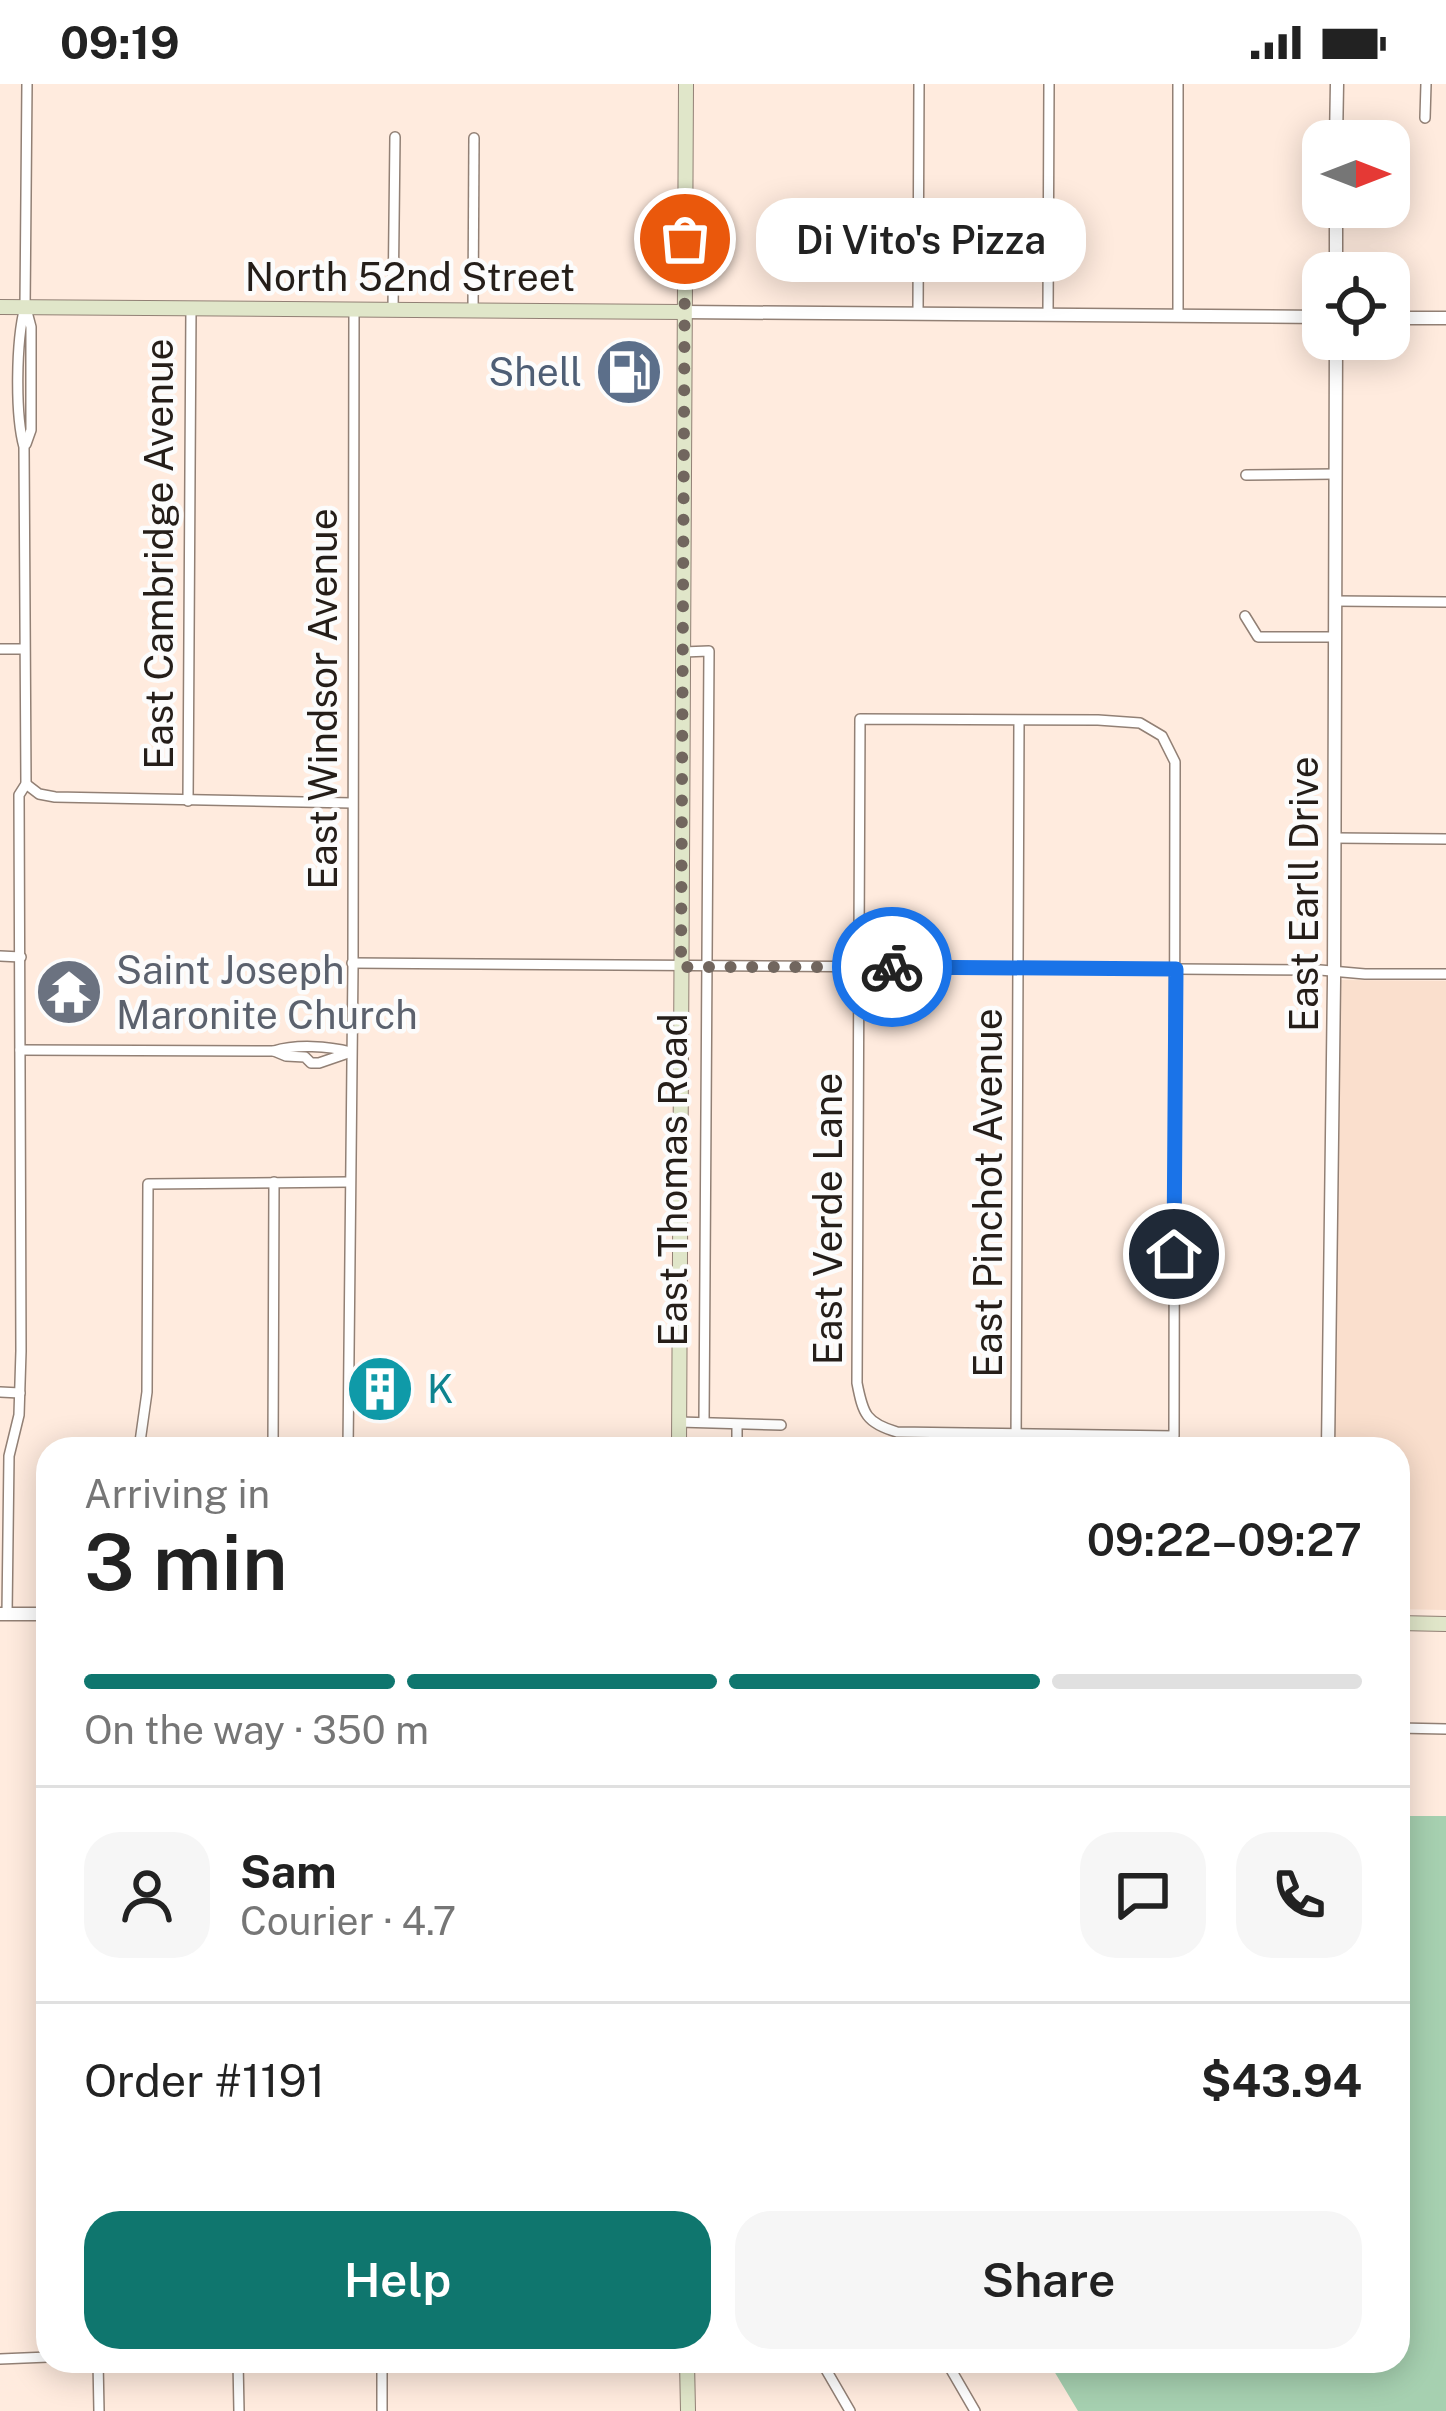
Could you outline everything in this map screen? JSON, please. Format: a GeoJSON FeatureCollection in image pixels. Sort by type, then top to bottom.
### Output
{"type":"FeatureCollection","features":[{"type":"Feature","properties":{"kind":"main road","name":"East Thomas Road"},"geometry":{"type":"LineString","coordinates":[[679,1437],[686,84]]}},
{"type":"Feature","properties":{"kind":"main road","name":"North 52nd Street"},"geometry":{"type":"LineString","coordinates":[[0,307],[684,312]]}},
{"type":"Feature","properties":{"kind":"main road"},"geometry":{"type":"LineString","coordinates":[[1410,1623],[1446,1624]]}},
{"type":"Feature","properties":{"kind":"main road"},"geometry":{"type":"LineString","coordinates":[[687,2373],[688,2411]]}},
{"type":"Feature","properties":{"kind":"street"},"geometry":{"type":"LineString","coordinates":[[27,84],[25,307],[31,327],[31,430],[24,447],[26,784],[20,795],[20,1393],[9,1456],[4,1614],[36,1614]]}},
{"type":"Feature","properties":{"kind":"street"},"geometry":{"type":"LineString","coordinates":[[918,312],[920,84]]}},
{"type":"Feature","properties":{"kind":"street"},"geometry":{"type":"LineString","coordinates":[[1048,314],[1049,84]]}},
{"type":"Feature","properties":{"kind":"street"},"geometry":{"type":"LineString","coordinates":[[1178,84],[1178,315]]}},
{"type":"Feature","properties":{"kind":"street"},"geometry":{"type":"LineString","coordinates":[[1336,84],[1336,120]]}},
{"type":"Feature","properties":{"kind":"street"},"geometry":{"type":"LineString","coordinates":[[1425,118],[1426,84]]}},
{"type":"Feature","properties":{"kind":"street"},"geometry":{"type":"LineString","coordinates":[[393,310],[395,137]]}},
{"type":"Feature","properties":{"kind":"street"},"geometry":{"type":"LineString","coordinates":[[473,310],[474,138]]}},
{"type":"Feature","properties":{"kind":"street","name":"East Cambridge Avenue"},"geometry":{"type":"LineString","coordinates":[[188,801],[191,308]]}},
{"type":"Feature","properties":{"kind":"street","name":"East Windsor Avenue"},"geometry":{"type":"LineString","coordinates":[[348,1437],[354,310]]}},
{"type":"Feature","properties":{"kind":"street","name":"North 52nd Street"},"geometry":{"type":"LineString","coordinates":[[684,312],[1302,317]]}},
{"type":"Feature","properties":{"kind":"street"},"geometry":{"type":"LineString","coordinates":[[1410,318],[1446,318]]}},
{"type":"Feature","properties":{"kind":"street","name":"East Earll Drive"},"geometry":{"type":"LineString","coordinates":[[1328,1437],[1336,360]]}},
{"type":"Feature","properties":{"kind":"street"},"geometry":{"type":"LineString","coordinates":[[1246,476],[1335,474]]}},
{"type":"Feature","properties":{"kind":"street"},"geometry":{"type":"LineString","coordinates":[[1335,601],[1446,602]]}},
{"type":"Feature","properties":{"kind":"street"},"geometry":{"type":"LineString","coordinates":[[1245,616],[1258,637],[1335,637]]}},
{"type":"Feature","properties":{"kind":"street"},"geometry":{"type":"LineString","coordinates":[[0,649],[24,649]]}},
{"type":"Feature","properties":{"kind":"street","name":"East Thomas Road"},"geometry":{"type":"LineString","coordinates":[[683,652],[709,651],[704,1421]]}},
{"type":"Feature","properties":{"kind":"street","name":"East Verde Lane"},"geometry":{"type":"LineString","coordinates":[[1017,1434],[897,1432],[876,1426],[862,1410],[857,1383],[858,967],[860,719],[1019,721]]}},
{"type":"Feature","properties":{"kind":"street"},"geometry":{"type":"LineString","coordinates":[[1017,1434],[1174,1436],[1176,969],[1175,762],[1162,736],[1140,723],[1019,721]]}},
{"type":"Feature","properties":{"kind":"street","name":"East Pinchot Avenue"},"geometry":{"type":"LineString","coordinates":[[1017,1437],[1019,721]]}},
{"type":"Feature","properties":{"kind":"street"},"geometry":{"type":"LineString","coordinates":[[26,784],[35,793],[55,797],[352,803]]}},
{"type":"Feature","properties":{"kind":"street"},"geometry":{"type":"LineString","coordinates":[[1334,838],[1446,838]]}},
{"type":"Feature","properties":{"kind":"street"},"geometry":{"type":"LineString","coordinates":[[0,956],[20,956]]}},
{"type":"Feature","properties":{"kind":"street"},"geometry":{"type":"LineString","coordinates":[[352,963],[1446,974]]}},
{"type":"Feature","properties":{"kind":"street"},"geometry":{"type":"LineString","coordinates":[[20,1050],[305,1053],[310,1063],[351,1052]]}},
{"type":"Feature","properties":{"kind":"street"},"geometry":{"type":"LineString","coordinates":[[273,1437],[274,1182]]}},
{"type":"Feature","properties":{"kind":"street"},"geometry":{"type":"LineString","coordinates":[[141,1437],[147,1392],[148,1184],[349,1182]]}},
{"type":"Feature","properties":{"kind":"street"},"geometry":{"type":"LineString","coordinates":[[0,1392],[20,1393]]}},
{"type":"Feature","properties":{"kind":"street"},"geometry":{"type":"LineString","coordinates":[[679,1422],[782,1425]]}},
{"type":"Feature","properties":{"kind":"street"},"geometry":{"type":"LineString","coordinates":[[737,1425],[737,1437]]}},
{"type":"Feature","properties":{"kind":"street"},"geometry":{"type":"LineString","coordinates":[[1410,1728],[1446,1729]]}},
{"type":"Feature","properties":{"kind":"street"},"geometry":{"type":"LineString","coordinates":[[0,2359],[36,2358]]}},
{"type":"Feature","properties":{"kind":"street"},"geometry":{"type":"LineString","coordinates":[[98,2373],[99,2411]]}},
{"type":"Feature","properties":{"kind":"street"},"geometry":{"type":"LineString","coordinates":[[238,2373],[239,2411]]}},
{"type":"Feature","properties":{"kind":"street"},"geometry":{"type":"LineString","coordinates":[[382,2373],[382,2411]]}},
{"type":"Feature","properties":{"kind":"street"},"geometry":{"type":"LineString","coordinates":[[828,2373],[850,2411]]}},
{"type":"Feature","properties":{"kind":"street"},"geometry":{"type":"LineString","coordinates":[[953,2373],[975,2411]]}},
{"type":"Feature","properties":{"kind":"shaded area"},"geometry":{"type":"Polygon","coordinates":[[[1341,980],[1446,981],[1446,1610],[1410,1609],[1410,1437],[1334,1437],[1337,984],[1341,980]]]}},
{"type":"Feature","properties":{"kind":"green space"},"geometry":{"type":"Polygon","coordinates":[[[1410,1816],[1446,1816],[1446,2411],[1078,2411],[1055,2373],[1410,2373],[1410,1816]]]}},
{"type":"Feature","properties":{"kind":"way so far"},"geometry":{"type":"LineString","coordinates":[[685,239],[681,967],[892,967]]}},
{"type":"Feature","properties":{"kind":"place","name":"Di Vito's Pizza"},"geometry":{"type":"Point","coordinates":[685,239]}},
{"type":"Feature","properties":{"kind":"place","name":"Shell"},"geometry":{"type":"Point","coordinates":[629,372]}},
{"type":"Feature","properties":{"kind":"place","name":"Saint Joseph Maronite Church"},"geometry":{"type":"Point","coordinates":[69,992]}},
{"type":"Feature","properties":{"kind":"place","name":"K"},"geometry":{"type":"Point","coordinates":[380,1389]}},
{"type":"Feature","properties":{"kind":"route"},"geometry":{"type":"LineString","coordinates":[[892,967],[1176,969],[1174,1254]]}}]}
